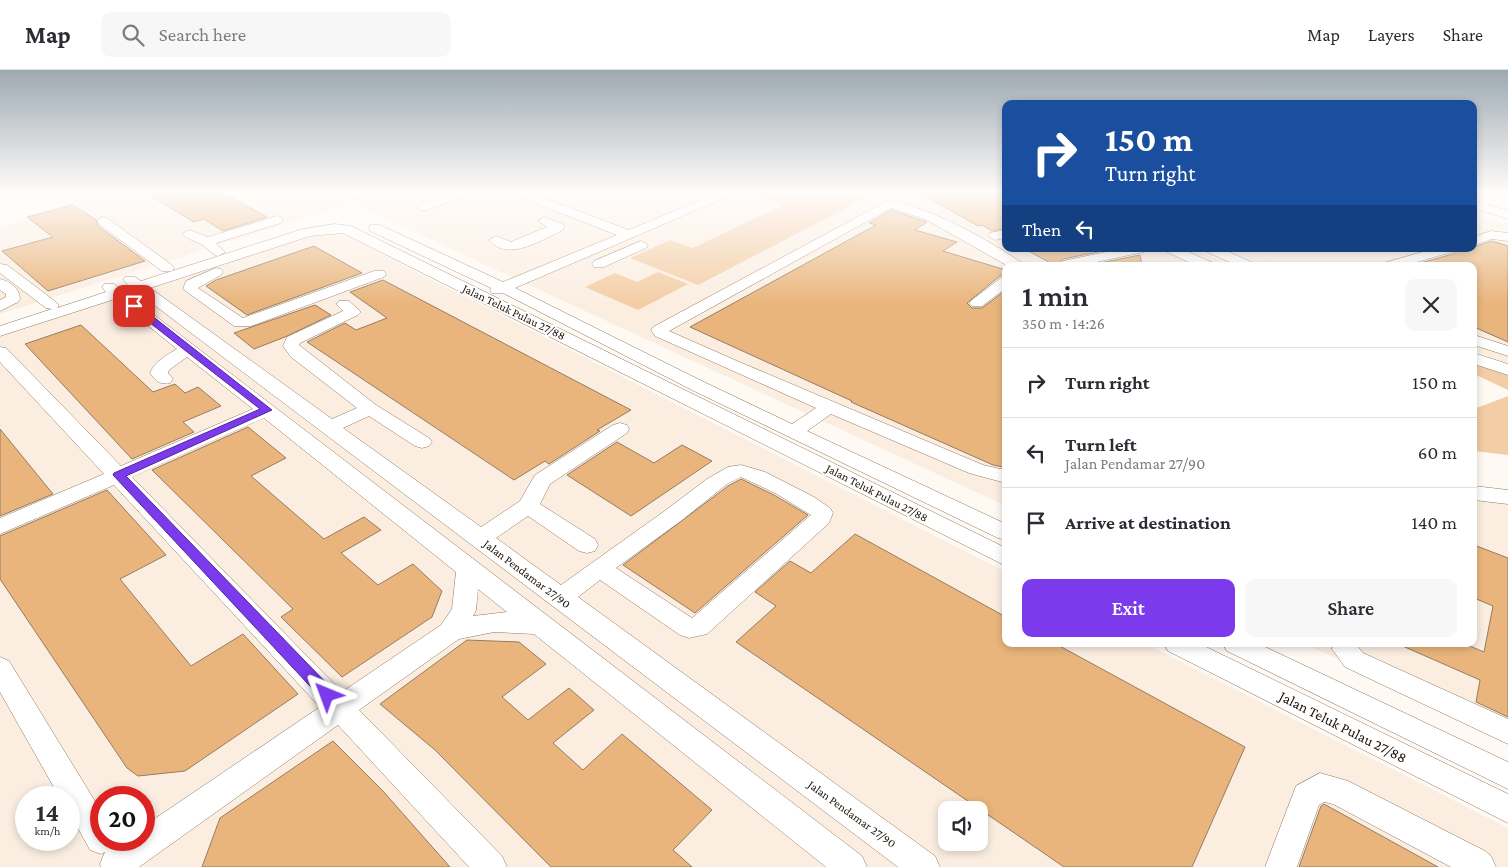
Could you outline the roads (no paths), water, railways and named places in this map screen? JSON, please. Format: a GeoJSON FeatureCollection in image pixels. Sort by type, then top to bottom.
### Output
{"type":"FeatureCollection","features":[{"type":"Feature","properties":{"kind":"street"},"geometry":{"type":"LineString","coordinates":[[114,229],[167,268]]}},
{"type":"Feature","properties":{"kind":"street"},"geometry":{"type":"LineString","coordinates":[[189,234],[213,247],[255,229]]}},
{"type":"Feature","properties":{"kind":"street","name":"Jalan Teluk Pulau 27/88"},"geometry":{"type":"LineString","coordinates":[[0,331],[67,309],[213,247],[285,229]]}},
{"type":"Feature","properties":{"kind":"street","name":"Jalan Teluk Pulau 27/88"},"geometry":{"type":"LineString","coordinates":[[0,321],[50,305],[188,269],[308,232],[327,229]]}},
{"type":"Feature","properties":{"kind":"street","name":"Jalan Teluk Pulau 27/88"},"geometry":{"type":"LineString","coordinates":[[346,229],[1002,556]]}},
{"type":"Feature","properties":{"kind":"street","name":"Jalan Teluk Pulau 27/88"},"geometry":{"type":"LineString","coordinates":[[377,229],[497,284],[698,386],[1002,531]]}},
{"type":"Feature","properties":{"kind":"street"},"geometry":{"type":"LineString","coordinates":[[496,240],[510,246],[521,244],[553,229]]}},
{"type":"Feature","properties":{"kind":"street"},"geometry":{"type":"LineString","coordinates":[[476,293],[614,229]]}},
{"type":"Feature","properties":{"kind":"street"},"geometry":{"type":"LineString","coordinates":[[599,264],[649,240],[647,237],[615,229]]}},
{"type":"Feature","properties":{"kind":"street"},"geometry":{"type":"LineString","coordinates":[[497,284],[580,256],[644,229]]}},
{"type":"Feature","properties":{"kind":"street"},"geometry":{"type":"LineString","coordinates":[[844,229],[659,330],[730,365],[976,469],[1002,476]]}},
{"type":"Feature","properties":{"kind":"street"},"geometry":{"type":"LineString","coordinates":[[953,229],[1011,262]]}},
{"type":"Feature","properties":{"kind":"street"},"geometry":{"type":"LineString","coordinates":[[1477,240],[1492,235],[1508,237]]}},
{"type":"Feature","properties":{"kind":"street"},"geometry":{"type":"LineString","coordinates":[[250,250],[259,257],[198,279],[191,284],[190,289],[240,323],[379,274]]}},
{"type":"Feature","properties":{"kind":"street"},"geometry":{"type":"LineString","coordinates":[[564,251],[580,256]]}},
{"type":"Feature","properties":{"kind":"street"},"geometry":{"type":"LineString","coordinates":[[1077,262],[1125,252]]}},
{"type":"Feature","properties":{"kind":"street"},"geometry":{"type":"LineString","coordinates":[[1178,252],[1200,262]]}},
{"type":"Feature","properties":{"kind":"street"},"geometry":{"type":"LineString","coordinates":[[1220,252],[1241,262]]}},
{"type":"Feature","properties":{"kind":"street"},"geometry":{"type":"LineString","coordinates":[[1403,262],[1437,252]]}},
{"type":"Feature","properties":{"kind":"street"},"geometry":{"type":"LineString","coordinates":[[2,268],[50,305]]}},
{"type":"Feature","properties":{"kind":"street"},"geometry":{"type":"LineString","coordinates":[[67,309],[112,304],[156,311],[165,284],[188,269]]}},
{"type":"Feature","properties":{"kind":"street"},"geometry":{"type":"LineString","coordinates":[[0,283],[13,293],[13,299],[0,306]]}},
{"type":"Feature","properties":{"kind":"street"},"geometry":{"type":"LineString","coordinates":[[977,303],[1002,284]]}},
{"type":"Feature","properties":{"kind":"street","name":"Jalan Pendamar 27/90"},"geometry":{"type":"LineString","coordinates":[[123,286],[156,311],[329,427],[924,867]]}},
{"type":"Feature","properties":{"kind":"street"},"geometry":{"type":"LineString","coordinates":[[344,304],[353,312],[293,340],[291,346],[297,353],[370,408],[422,442]]}},
{"type":"Feature","properties":{"kind":"street","name":"Jalan Pendamar 27/90"},"geometry":{"type":"LineString","coordinates":[[156,311],[189,349],[851,867]]}},
{"type":"Feature","properties":{"kind":"street"},"geometry":{"type":"LineString","coordinates":[[1477,341],[1508,351]]}},
{"type":"Feature","properties":{"kind":"street"},"geometry":{"type":"LineString","coordinates":[[164,379],[159,373],[161,368],[189,349]]}},
{"type":"Feature","properties":{"kind":"street"},"geometry":{"type":"LineString","coordinates":[[0,352],[492,867]]}},
{"type":"Feature","properties":{"kind":"street"},"geometry":{"type":"LineString","coordinates":[[1477,359],[1508,370]]}},
{"type":"Feature","properties":{"kind":"street"},"geometry":{"type":"LineString","coordinates":[[698,386],[730,365]]}},
{"type":"Feature","properties":{"kind":"street"},"geometry":{"type":"LineString","coordinates":[[794,431],[830,406]]}},
{"type":"Feature","properties":{"kind":"street"},"geometry":{"type":"LineString","coordinates":[[329,427],[370,408]]}},
{"type":"Feature","properties":{"kind":"street"},"geometry":{"type":"LineString","coordinates":[[0,527],[267,410]]}},
{"type":"Feature","properties":{"kind":"street"},"geometry":{"type":"LineString","coordinates":[[480,539],[528,506],[542,480],[620,429]]}},
{"type":"Feature","properties":{"kind":"street"},"geometry":{"type":"LineString","coordinates":[[560,598],[599,568],[720,479],[731,473],[741,471],[758,476],[805,501],[822,513],[821,518],[698,627],[689,628],[599,568]]}},
{"type":"Feature","properties":{"kind":"street"},"geometry":{"type":"LineString","coordinates":[[1477,493],[1508,497]]}},
{"type":"Feature","properties":{"kind":"street"},"geometry":{"type":"LineString","coordinates":[[528,506],[587,545]]}},
{"type":"Feature","properties":{"kind":"street"},"geometry":{"type":"LineString","coordinates":[[450,632],[464,610],[468,567]]}},
{"type":"Feature","properties":{"kind":"street"},"geometry":{"type":"LineString","coordinates":[[4,686],[109,853],[340,708],[450,632],[476,623],[501,620],[543,626]]}},
{"type":"Feature","properties":{"kind":"street","name":"Jalan Teluk Pulau 27/88"},"geometry":{"type":"LineString","coordinates":[[1183,647],[1508,809]]}},
{"type":"Feature","properties":{"kind":"street","name":"Jalan Teluk Pulau 27/88"},"geometry":{"type":"LineString","coordinates":[[1242,647],[1508,776]]}},
{"type":"Feature","properties":{"kind":"street"},"geometry":{"type":"LineString","coordinates":[[1345,647],[1354,660],[1508,732]]}},
{"type":"Feature","properties":{"kind":"street"},"geometry":{"type":"LineString","coordinates":[[1282,867],[1307,796],[1320,787],[1338,791],[1480,867]]}}]}
